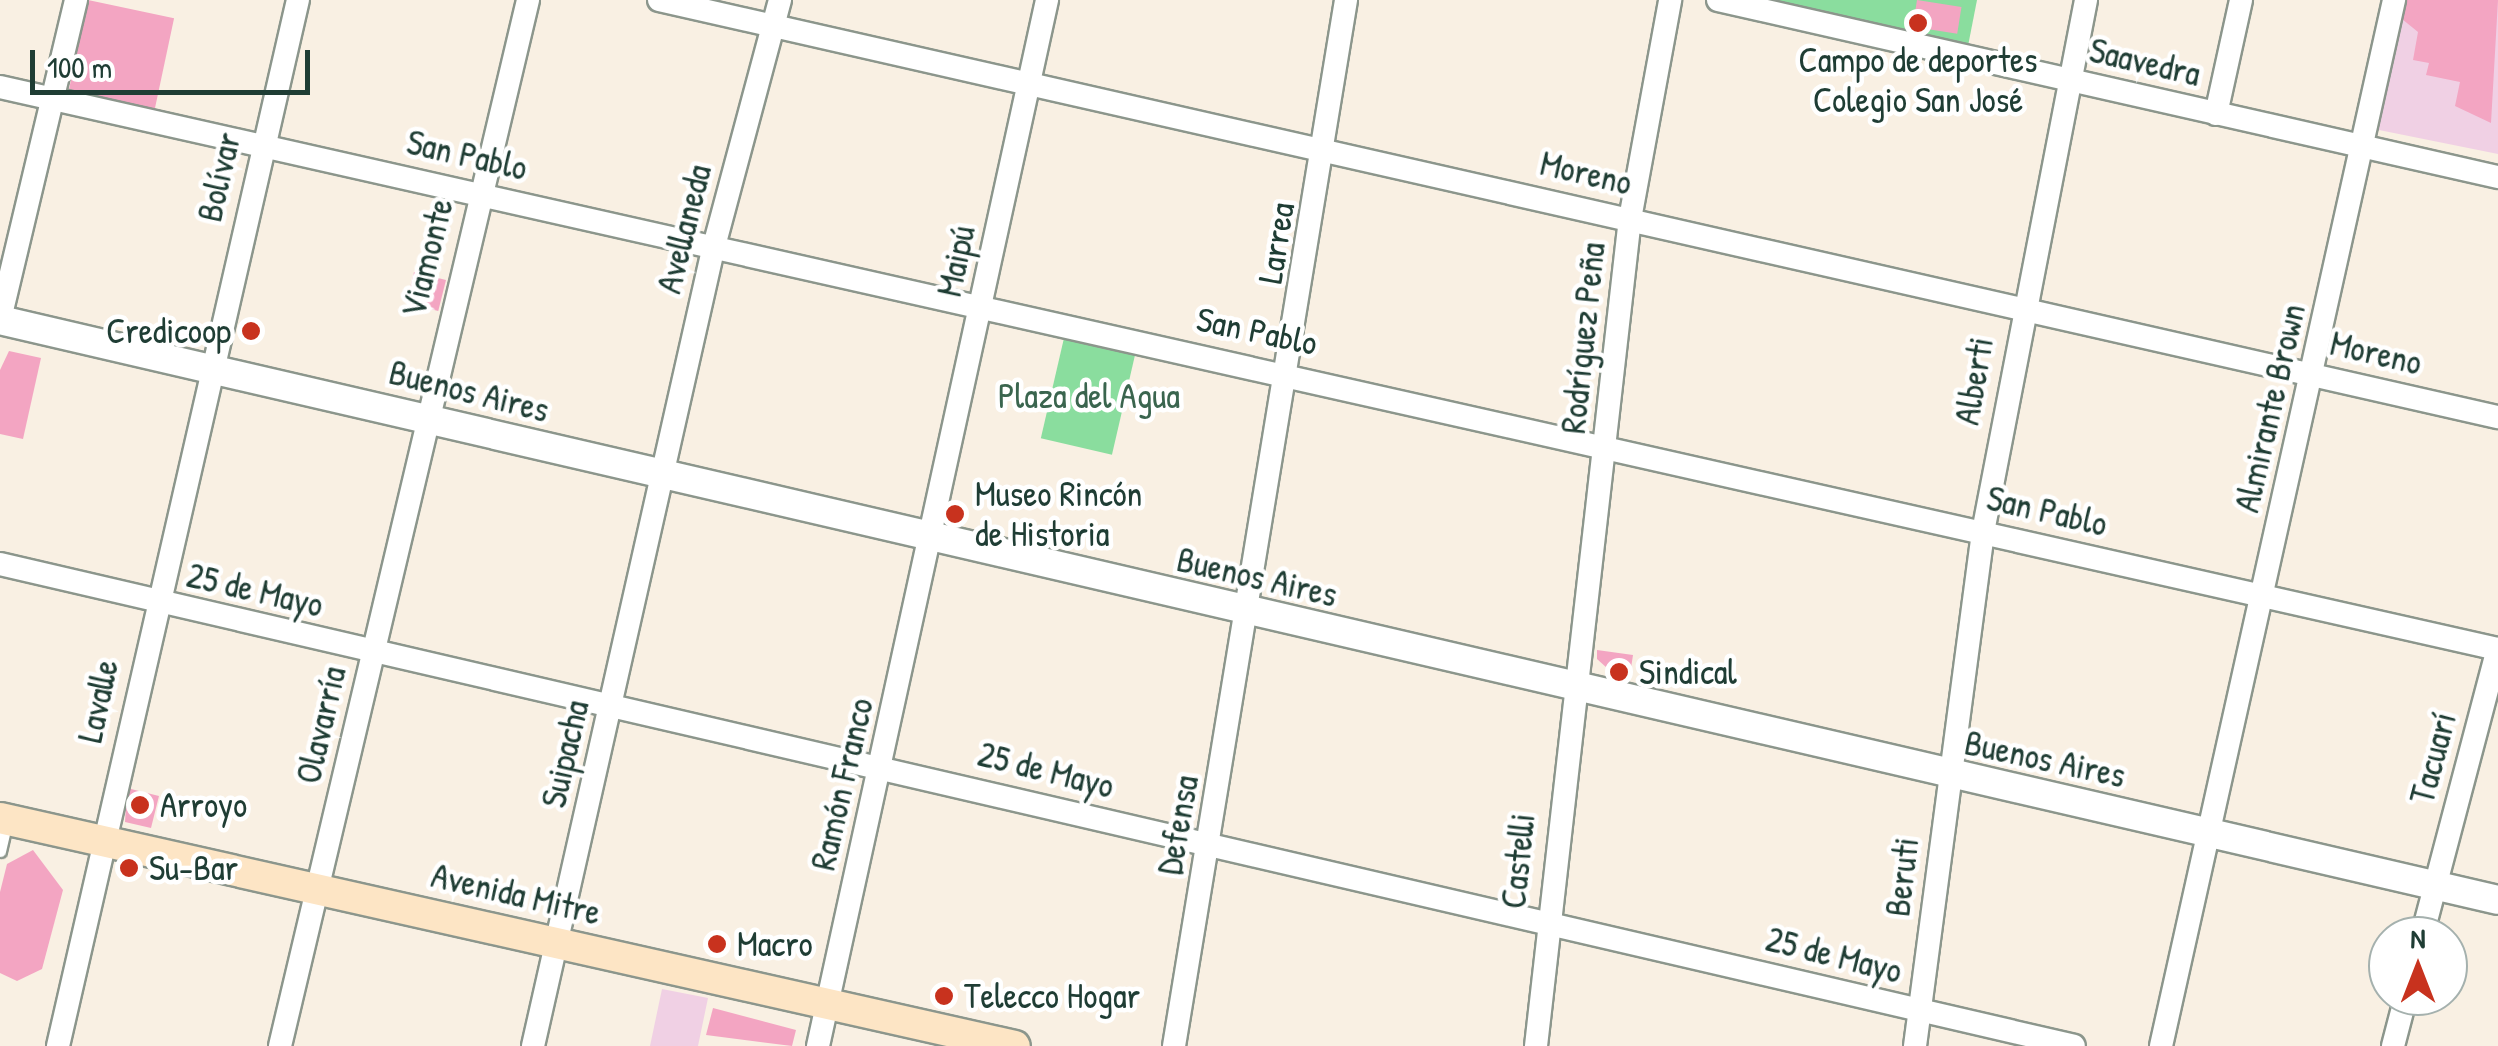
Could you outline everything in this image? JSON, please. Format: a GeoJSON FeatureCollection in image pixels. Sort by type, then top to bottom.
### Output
{"type":"FeatureCollection","features":[{"type":"Feature","properties":{"kind":"main road","name":"Avenida Mitre"},"geometry":{"type":"LineString","coordinates":[[4,819],[1015,1046]]}},
{"type":"Feature","properties":{"kind":"street"},"geometry":{"type":"LineString","coordinates":[[0,320],[76,0]]}},
{"type":"Feature","properties":{"kind":"street","name":"Bolívar"},"geometry":{"type":"LineString","coordinates":[[210,371],[298,0]]}},
{"type":"Feature","properties":{"kind":"street","name":"Viamonte"},"geometry":{"type":"LineString","coordinates":[[422,417],[528,0]]}},
{"type":"Feature","properties":{"kind":"street","name":"Moreno"},"geometry":{"type":"LineString","coordinates":[[659,0],[2498,416]]}},
{"type":"Feature","properties":{"kind":"street","name":"Avellaneda"},"geometry":{"type":"LineString","coordinates":[[661,477],[713,250],[780,0]]}},
{"type":"Feature","properties":{"kind":"street","name":"Maipú"},"geometry":{"type":"LineString","coordinates":[[934,537],[1046,0]]}},
{"type":"Feature","properties":{"kind":"street","name":"Larrea"},"geometry":{"type":"LineString","coordinates":[[1250,615],[1327,150],[1346,0]]}},
{"type":"Feature","properties":{"kind":"street","name":"Rodríguez Peña"},"geometry":{"type":"LineString","coordinates":[[1572,684],[1608,444],[1630,219],[1670,0]]}},
{"type":"Feature","properties":{"kind":"street","name":"Saavedra"},"geometry":{"type":"LineString","coordinates":[[1718,0],[2498,177]]}},
{"type":"Feature","properties":{"kind":"street","name":"Alberti"},"geometry":{"type":"LineString","coordinates":[[1950,777],[1983,532],[2023,308],[2086,0]]}},
{"type":"Feature","properties":{"kind":"street"},"geometry":{"type":"LineString","coordinates":[[2216,114],[2241,0]]}},
{"type":"Feature","properties":{"kind":"street","name":"Almirante Brown"},"geometry":{"type":"LineString","coordinates":[[2162,1046],[2315,375],[2394,0]]}},
{"type":"Feature","properties":{"kind":"street","name":"San Pablo"},"geometry":{"type":"LineString","coordinates":[[0,87],[262,148],[480,193],[713,250],[1608,444],[2498,649]]}},
{"type":"Feature","properties":{"kind":"street","name":"Buenos Aires"},"geometry":{"type":"LineString","coordinates":[[0,320],[422,417],[661,477],[934,537],[1250,615],[1572,684],[1950,777],[2210,832],[2498,900]]}},
{"type":"Feature","properties":{"kind":"street","name":"Lavalle"},"geometry":{"type":"LineString","coordinates":[[58,1046],[210,371]]}},
{"type":"Feature","properties":{"kind":"street","name":"Olavarría"},"geometry":{"type":"LineString","coordinates":[[280,1046],[373,654],[422,417]]}},
{"type":"Feature","properties":{"kind":"street","name":"Suipacha"},"geometry":{"type":"LineString","coordinates":[[533,1046],[661,477]]}},
{"type":"Feature","properties":{"kind":"street","name":"Ramón Franco"},"geometry":{"type":"LineString","coordinates":[[818,1046],[934,537]]}},
{"type":"Feature","properties":{"kind":"street","name":"25 de Mayo"},"geometry":{"type":"LineString","coordinates":[[0,564],[373,654],[882,765],[1210,848],[1546,921],[2074,1046]]}},
{"type":"Feature","properties":{"kind":"street","name":"Defensa"},"geometry":{"type":"LineString","coordinates":[[1174,1046],[1250,615]]}},
{"type":"Feature","properties":{"kind":"street","name":"Tacuarí"},"geometry":{"type":"LineString","coordinates":[[2427,916],[2498,649]]}},
{"type":"Feature","properties":{"kind":"street","name":"Castelli"},"geometry":{"type":"LineString","coordinates":[[1536,1046],[1572,684]]}},
{"type":"Feature","properties":{"kind":"street","name":"Beruti"},"geometry":{"type":"LineString","coordinates":[[1915,1046],[1950,777]]}},
{"type":"Feature","properties":{"kind":"street"},"geometry":{"type":"LineString","coordinates":[[2393,1046],[2401,1016]]}},
{"type":"Feature","properties":{"kind":"lane"},"geometry":{"type":"LineString","coordinates":[[0,852],[4,819]]}},
{"type":"Feature","properties":{"kind":"shaded area"},"geometry":{"type":"Polygon","coordinates":[[[2401,0],[2498,0],[2498,154],[2374,129],[2401,0]]]}},
{"type":"Feature","properties":{"kind":"shaded area"},"geometry":{"type":"Polygon","coordinates":[[[662,989],[708,998],[698,1046],[650,1046],[662,989]]]}},
{"type":"Feature","properties":{"kind":"green space","name":"Campo de deportes Colegio San José"},"geometry":{"type":"Polygon","coordinates":[[[1760,0],[1977,0],[1968,46],[1760,0]]]}},
{"type":"Feature","properties":{"kind":"green space","name":"Plaza del Agua"},"geometry":{"type":"Polygon","coordinates":[[[1064,338],[1135,354],[1112,455],[1041,438],[1064,338]]]}},
{"type":"Feature","properties":{"kind":"building"},"geometry":{"type":"Polygon","coordinates":[[[88,0],[174,18],[155,109],[69,91],[88,0]]]}},
{"type":"Feature","properties":{"kind":"building"},"geometry":{"type":"Polygon","coordinates":[[[1917,0],[1961,7],[1957,34],[1913,27],[1917,0]]]}},
{"type":"Feature","properties":{"kind":"building"},"geometry":{"type":"Polygon","coordinates":[[[2406,0],[2498,0],[2491,123],[2455,106],[2460,82],[2426,75],[2429,63],[2413,60],[2418,32],[2402,19],[2406,0]]]}},
{"type":"Feature","properties":{"kind":"building"},"geometry":{"type":"Polygon","coordinates":[[[414,272],[446,280],[438,311],[406,303],[414,272]]]}},
{"type":"Feature","properties":{"kind":"building"},"geometry":{"type":"Polygon","coordinates":[[[9,351],[41,358],[23,439],[0,434],[0,370],[9,351]]]}},
{"type":"Feature","properties":{"kind":"building","name":"Sindical"},"geometry":{"type":"Polygon","coordinates":[[[1597,650],[1633,655],[1628,687],[1597,659],[1597,650]]]}},
{"type":"Feature","properties":{"kind":"building","name":"Arroyo"},"geometry":{"type":"Polygon","coordinates":[[[127,788],[159,796],[151,828],[125,822],[127,788]]]}},
{"type":"Feature","properties":{"kind":"building"},"geometry":{"type":"Polygon","coordinates":[[[33,850],[63,890],[42,969],[17,981],[0,973],[0,892],[7,864],[33,850]]]}},
{"type":"Feature","properties":{"kind":"building"},"geometry":{"type":"Polygon","coordinates":[[[713,1008],[796,1030],[792,1046],[706,1035],[713,1008]]]}},
{"type":"Feature","properties":{"kind":"place","name":"Campo de deportes Colegio San José"},"geometry":{"type":"Point","coordinates":[1918,23]}},
{"type":"Feature","properties":{"kind":"place","name":"Credicoop"},"geometry":{"type":"Point","coordinates":[251,331]}},
{"type":"Feature","properties":{"kind":"place","name":"Museo Rincón de Historia"},"geometry":{"type":"Point","coordinates":[955,514]}},
{"type":"Feature","properties":{"kind":"place","name":"Sindical"},"geometry":{"type":"Point","coordinates":[1619,672]}},
{"type":"Feature","properties":{"kind":"place","name":"Arroyo"},"geometry":{"type":"Point","coordinates":[140,805]}},
{"type":"Feature","properties":{"kind":"place","name":"Su-Bar"},"geometry":{"type":"Point","coordinates":[129,868]}},
{"type":"Feature","properties":{"kind":"place","name":"Macro"},"geometry":{"type":"Point","coordinates":[717,944]}},
{"type":"Feature","properties":{"kind":"place","name":"Telecco Hogar"},"geometry":{"type":"Point","coordinates":[944,996]}}]}
